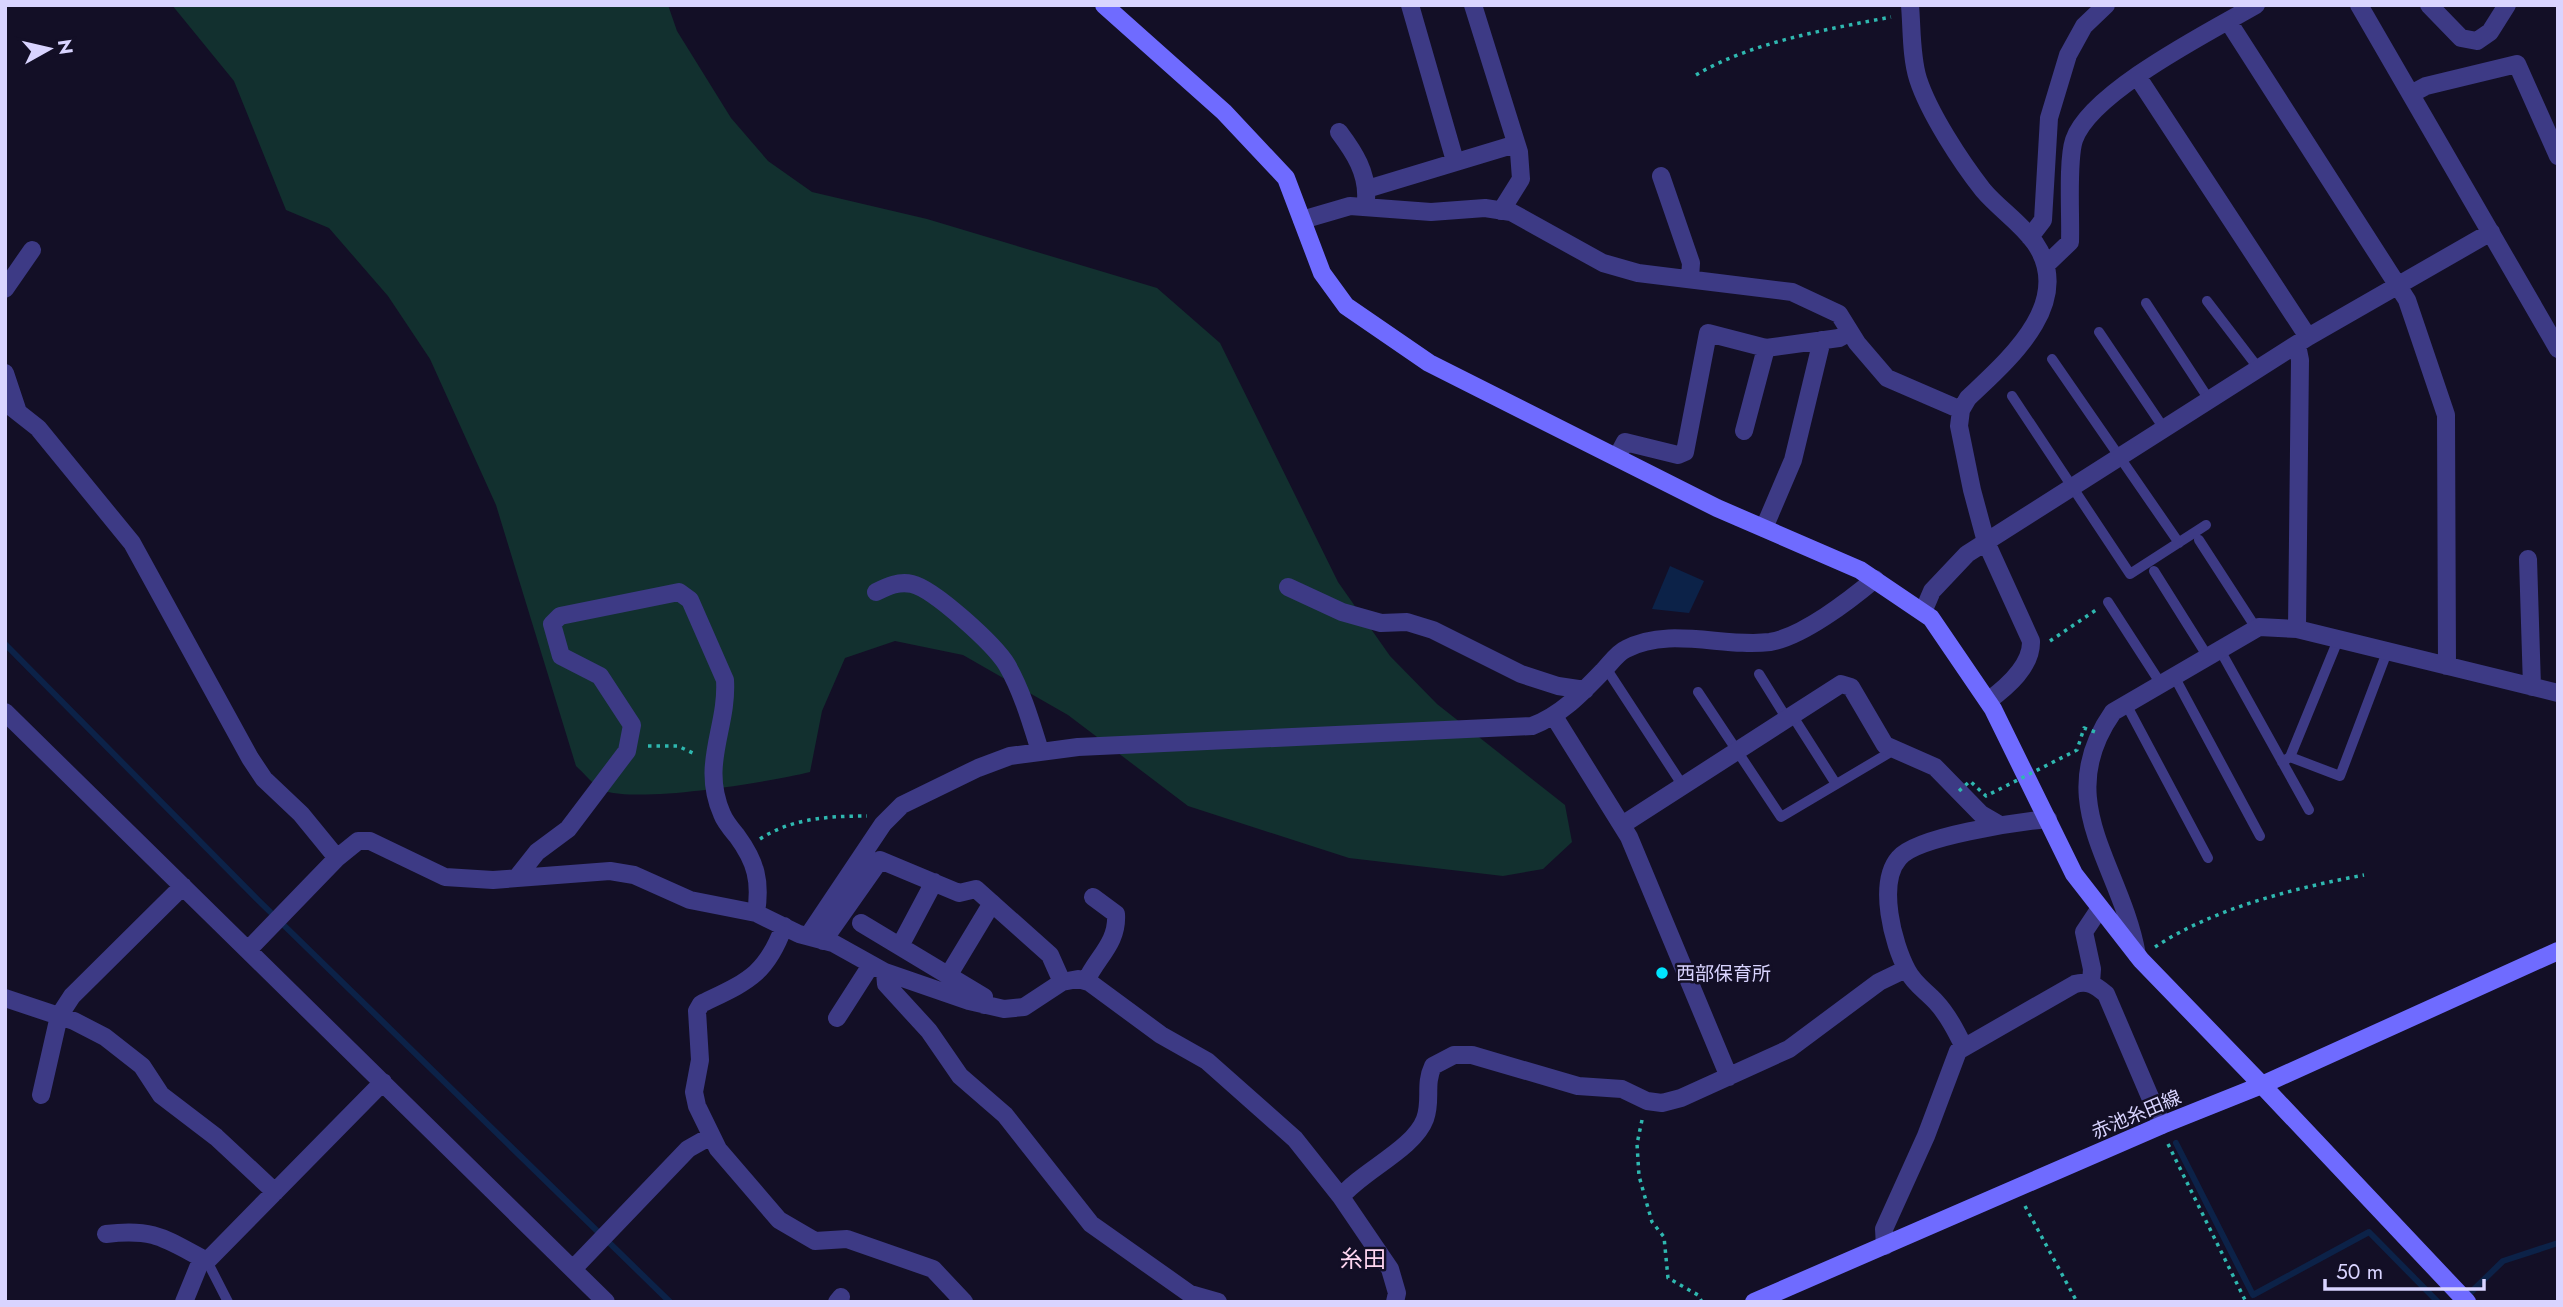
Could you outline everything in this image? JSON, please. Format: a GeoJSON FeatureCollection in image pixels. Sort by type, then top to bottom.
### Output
{"type":"FeatureCollection","features":[{"type":"Feature","properties":{"kind":"street"},"geometry":{"type":"LineString","coordinates":[[1104,5],[1224,112],[1286,178],[1322,273],[1346,306],[1429,363],[1763,528],[1875,579],[1931,618],[1988,701],[2074,874],[2100,908],[2139,957],[2467,1302]]}},
{"type":"Feature","properties":{"kind":"street"},"geometry":{"type":"LineString","coordinates":[[1410,5],[1455,161]]}},
{"type":"Feature","properties":{"kind":"street"},"geometry":{"type":"LineString","coordinates":[[1473,5],[1516,144],[1521,179],[1502,211]]}},
{"type":"Feature","properties":{"kind":"street"},"geometry":{"type":"LineString","coordinates":[[2030,237],[2043,220],[2049,118],[2068,55],[2084,26],[2106,5]]}},
{"type":"Feature","properties":{"kind":"street"},"geometry":{"type":"LineString","coordinates":[[2046,265],[2070,242],[2073,143],[2081,123],[2153,64],[2256,5]]}},
{"type":"Feature","properties":{"kind":"street"},"geometry":{"type":"LineString","coordinates":[[2359,5],[2558,349]]}},
{"type":"Feature","properties":{"kind":"street"},"geometry":{"type":"LineString","coordinates":[[2429,5],[2461,38],[2477,41],[2490,33],[2507,5]]}},
{"type":"Feature","properties":{"kind":"street"},"geometry":{"type":"LineString","coordinates":[[1910,9],[1918,79],[1937,118],[1984,191],[2030,237],[2046,265],[2047,290],[2028,339],[1968,398],[1961,410],[1959,426],[1986,542],[2025,625],[2032,656],[1988,701]]}},
{"type":"Feature","properties":{"kind":"street"},"geometry":{"type":"LineString","coordinates":[[2228,21],[2407,300],[2446,415],[2447,666]]}},
{"type":"Feature","properties":{"kind":"street"},"geometry":{"type":"LineString","coordinates":[[2411,94],[2426,86],[2517,64],[2558,156]]}},
{"type":"Feature","properties":{"kind":"street"},"geometry":{"type":"LineString","coordinates":[[2137,76],[2302,341],[2297,629]]}},
{"type":"Feature","properties":{"kind":"street"},"geometry":{"type":"LineString","coordinates":[[1339,132],[1357,156],[1366,198]]}},
{"type":"Feature","properties":{"kind":"street"},"geometry":{"type":"LineString","coordinates":[[1302,220],[1350,206],[1455,161],[1516,144]]}},
{"type":"Feature","properties":{"kind":"street"},"geometry":{"type":"LineString","coordinates":[[1661,176],[1691,263],[1690,279]]}},
{"type":"Feature","properties":{"kind":"street"},"geometry":{"type":"LineString","coordinates":[[1366,198],[1431,212],[1485,208],[1511,212],[1596,261],[1638,273],[1792,292],[1839,314],[1887,379],[1961,410]]}},
{"type":"Feature","properties":{"kind":"street"},"geometry":{"type":"LineString","coordinates":[[1923,612],[1932,591],[1967,554],[2302,341],[2491,232]]}},
{"type":"Feature","properties":{"kind":"street"},"geometry":{"type":"LineString","coordinates":[[5,289],[32,250]]}},
{"type":"Feature","properties":{"kind":"street"},"geometry":{"type":"LineString","coordinates":[[1617,457],[1625,442],[1678,455],[1685,452],[1709,333],[1766,348],[1822,341],[1850,332]]}},
{"type":"Feature","properties":{"kind":"street"},"geometry":{"type":"LineString","coordinates":[[1763,528],[1793,460],[1822,341]]}},
{"type":"Feature","properties":{"kind":"street"},"geometry":{"type":"LineString","coordinates":[[1744,431],[1766,348]]}},
{"type":"Feature","properties":{"kind":"street"},"geometry":{"type":"LineString","coordinates":[[5,373],[11,405],[38,428],[132,543],[264,779],[301,814],[337,858]]}},
{"type":"Feature","properties":{"kind":"street"},"geometry":{"type":"LineString","coordinates":[[2528,559],[2532,687]]}},
{"type":"Feature","properties":{"kind":"street"},"geometry":{"type":"LineString","coordinates":[[816,939],[890,817],[902,805],[978,768],[1010,756],[1040,751],[1532,726],[1555,718],[1624,649],[1653,640],[1773,642],[1801,630],[1853,597],[1875,579]]}},
{"type":"Feature","properties":{"kind":"street"},"geometry":{"type":"LineString","coordinates":[[876,592],[892,584],[913,584],[933,595],[990,645],[1006,663],[1040,751]]}},
{"type":"Feature","properties":{"kind":"street"},"geometry":{"type":"LineString","coordinates":[[1288,587],[1342,612],[1381,623],[1407,622],[1433,630],[1521,674],[1558,686],[1585,690]]}},
{"type":"Feature","properties":{"kind":"street"},"geometry":{"type":"LineString","coordinates":[[518,876],[537,852],[568,829],[628,746],[632,725],[600,676],[561,656],[552,624],[560,616],[679,592],[690,600],[725,680],[726,694],[712,764],[722,814],[754,859],[759,896],[756,913]]}},
{"type":"Feature","properties":{"kind":"street"},"geometry":{"type":"LineString","coordinates":[[2139,957],[2132,927],[2089,816],[2086,771],[2098,733],[2113,712],[2256,628],[2297,629],[2558,693]]}},
{"type":"Feature","properties":{"kind":"street"},"geometry":{"type":"LineString","coordinates":[[1622,825],[1841,684],[1851,687],[1885,745],[1935,767],[1981,814],[2000,825]]}},
{"type":"Feature","properties":{"kind":"street"},"geometry":{"type":"LineString","coordinates":[[5,712],[606,1302]]}},
{"type":"Feature","properties":{"kind":"street"},"geometry":{"type":"LineString","coordinates":[[1555,718],[1622,825],[1642,865],[1728,1077]]}},
{"type":"Feature","properties":{"kind":"street"},"geometry":{"type":"LineString","coordinates":[[1964,1047],[1951,1022],[1906,969],[1891,928],[1888,885],[1898,858],[1913,848],[2000,825],[2048,819]]}},
{"type":"Feature","properties":{"kind":"street"},"geometry":{"type":"LineString","coordinates":[[248,950],[337,858],[358,841],[370,841],[444,877],[493,880],[610,871],[635,875],[690,900],[756,913],[878,968],[984,1005],[1004,1009],[1024,1007],[1062,982],[1086,981],[1161,1035],[1207,1061],[1295,1139],[1341,1197],[1391,1269],[1397,1293],[1395,1302]]}},
{"type":"Feature","properties":{"kind":"street"},"geometry":{"type":"LineString","coordinates":[[816,939],[880,860],[959,893],[976,889],[1050,955],[1059,970],[1062,982]]}},
{"type":"Feature","properties":{"kind":"street"},"geometry":{"type":"LineString","coordinates":[[900,946],[934,882]]}},
{"type":"Feature","properties":{"kind":"street"},"geometry":{"type":"LineString","coordinates":[[41,1095],[59,1016],[72,996],[183,886]]}},
{"type":"Feature","properties":{"kind":"street"},"geometry":{"type":"LineString","coordinates":[[1086,981],[1112,944],[1116,921],[1116,914],[1093,897]]}},
{"type":"Feature","properties":{"kind":"street"},"geometry":{"type":"LineString","coordinates":[[948,976],[992,903]]}},
{"type":"Feature","properties":{"kind":"street"},"geometry":{"type":"LineString","coordinates":[[2091,983],[2092,968],[2084,932],[2100,908]]}},
{"type":"Feature","properties":{"kind":"street"},"geometry":{"type":"LineString","coordinates":[[861,923],[984,997],[984,1005]]}},
{"type":"Feature","properties":{"kind":"street"},"geometry":{"type":"LineString","coordinates":[[784,926],[778,943],[756,976],[701,1004],[697,1011],[700,1060],[694,1092],[711,1136],[779,1220],[815,1241],[847,1239],[933,1269],[964,1302]]}},
{"type":"Feature","properties":{"kind":"street","name":"赤池糸田線"},"geometry":{"type":"LineString","coordinates":[[1754,1302],[2162,1125],[2262,1086],[2558,951]]}},
{"type":"Feature","properties":{"kind":"street"},"geometry":{"type":"LineString","coordinates":[[837,1017],[878,968]]}},
{"type":"Feature","properties":{"kind":"street"},"geometry":{"type":"LineString","coordinates":[[878,968],[886,984],[929,1031],[960,1076],[1005,1115],[1091,1224],[1189,1294],[1218,1302]]}},
{"type":"Feature","properties":{"kind":"street"},"geometry":{"type":"LineString","coordinates":[[1341,1197],[1351,1184],[1414,1136],[1425,1120],[1426,1080],[1433,1066],[1454,1055],[1472,1055],[1578,1086],[1622,1088],[1647,1101],[1662,1103],[1681,1098],[1789,1049],[1879,982],[1906,969]]}},
{"type":"Feature","properties":{"kind":"street"},"geometry":{"type":"LineString","coordinates":[[1885,1247],[1884,1229],[1926,1136],[1958,1051],[2075,984],[2091,983],[2106,994],[2162,1125]]}},
{"type":"Feature","properties":{"kind":"street"},"geometry":{"type":"LineString","coordinates":[[5,998],[59,1016],[105,1037],[133,1058],[161,1095],[216,1137],[275,1192]]}},
{"type":"Feature","properties":{"kind":"street"},"geometry":{"type":"LineString","coordinates":[[184,1302],[204,1259],[275,1192],[383,1082]]}},
{"type":"Feature","properties":{"kind":"street"},"geometry":{"type":"LineString","coordinates":[[573,1269],[688,1149],[711,1136]]}},
{"type":"Feature","properties":{"kind":"street"},"geometry":{"type":"LineString","coordinates":[[106,1234],[135,1230],[163,1236],[204,1259]]}},
{"type":"Feature","properties":{"kind":"lane"},"geometry":{"type":"LineString","coordinates":[[2207,301],[2259,369]]}},
{"type":"Feature","properties":{"kind":"lane"},"geometry":{"type":"LineString","coordinates":[[2146,303],[2210,401]]}},
{"type":"Feature","properties":{"kind":"lane"},"geometry":{"type":"LineString","coordinates":[[2099,332],[2165,430]]}},
{"type":"Feature","properties":{"kind":"lane"},"geometry":{"type":"LineString","coordinates":[[2052,359],[2179,543]]}},
{"type":"Feature","properties":{"kind":"lane"},"geometry":{"type":"LineString","coordinates":[[2012,396],[2130,574],[2206,525]]}},
{"type":"Feature","properties":{"kind":"lane"},"geometry":{"type":"LineString","coordinates":[[2199,540],[2256,628]]}},
{"type":"Feature","properties":{"kind":"lane"},"geometry":{"type":"LineString","coordinates":[[2154,571],[2286,759],[2309,810]]}},
{"type":"Feature","properties":{"kind":"lane"},"geometry":{"type":"LineString","coordinates":[[2108,602],[2168,680],[2260,836]]}},
{"type":"Feature","properties":{"kind":"lane"},"geometry":{"type":"LineString","coordinates":[[2286,759],[2338,640]]}},
{"type":"Feature","properties":{"kind":"lane"},"geometry":{"type":"LineString","coordinates":[[2286,759],[2340,776],[2387,652]]}},
{"type":"Feature","properties":{"kind":"lane"},"geometry":{"type":"LineString","coordinates":[[1606,668],[1683,786]]}},
{"type":"Feature","properties":{"kind":"lane"},"geometry":{"type":"LineString","coordinates":[[1759,674],[1836,784]]}},
{"type":"Feature","properties":{"kind":"lane"},"geometry":{"type":"LineString","coordinates":[[1698,692],[1781,817],[1894,750]]}},
{"type":"Feature","properties":{"kind":"lane"},"geometry":{"type":"LineString","coordinates":[[2126,704],[2208,858]]}},
{"type":"Feature","properties":{"kind":"lane"},"geometry":{"type":"LineString","coordinates":[[204,1259],[228,1302]]}},
{"type":"Feature","properties":{"kind":"path"},"geometry":{"type":"LineString","coordinates":[[1696,75],[1714,65],[1817,32],[1910,9]]}},
{"type":"Feature","properties":{"kind":"path"},"geometry":{"type":"LineString","coordinates":[[1959,791],[1970,781],[1986,796],[2077,750],[2084,729],[2098,733]]}},
{"type":"Feature","properties":{"kind":"path"},"geometry":{"type":"LineString","coordinates":[[628,746],[688,748],[712,764]]}},
{"type":"Feature","properties":{"kind":"path"},"geometry":{"type":"LineString","coordinates":[[747,850],[762,837],[787,825],[832,816],[890,817]]}},
{"type":"Feature","properties":{"kind":"path"},"geometry":{"type":"LineString","coordinates":[[2139,957],[2157,945],[2236,908],[2304,886],[2364,875]]}},
{"type":"Feature","properties":{"kind":"path"},"geometry":{"type":"LineString","coordinates":[[1647,1101],[1637,1144],[1639,1177],[1651,1222],[1664,1237],[1668,1278],[1698,1295],[1702,1302]]}},
{"type":"Feature","properties":{"kind":"path"},"geometry":{"type":"LineString","coordinates":[[2162,1125],[2169,1146],[2246,1302]]}},
{"type":"Feature","properties":{"kind":"path"},"geometry":{"type":"LineString","coordinates":[[2016,1189],[2077,1302]]}},
{"type":"Feature","properties":{"kind":"green space"},"geometry":{"type":"Polygon","coordinates":[[[172,5],[668,5],[677,31],[731,118],[768,161],[812,192],[927,219],[1157,288],[1220,343],[1338,582],[1390,656],[1437,704],[1565,805],[1572,842],[1543,869],[1503,876],[1349,858],[1188,806],[1068,715],[963,655],[895,641],[845,658],[822,711],[810,772],[737,786],[676,793],[623,794],[601,789],[576,766],[496,505],[430,359],[388,296],[329,228],[286,210],[234,81],[172,5]]]}},
{"type":"Feature","properties":{"kind":"water"},"geometry":{"type":"Polygon","coordinates":[[[1670,566],[1704,581],[1689,613],[1652,609],[1670,566]]]}},
{"type":"Feature","properties":{"kind":"waterway"},"geometry":{"type":"LineString","coordinates":[[5,644],[259,901],[670,1302]]}},
{"type":"Feature","properties":{"kind":"waterway"},"geometry":{"type":"LineString","coordinates":[[2176,1143],[2253,1295],[2369,1232],[2438,1302]]}},
{"type":"Feature","properties":{"kind":"waterway"},"geometry":{"type":"LineString","coordinates":[[2465,1298],[2503,1261],[2558,1243]]}},
{"type":"Feature","properties":{"kind":"place","name":"西部保育所"},"geometry":{"type":"Point","coordinates":[1662,973]}},
{"type":"Feature","properties":{"kind":"district","name":"糸田"},"geometry":{"type":"Point","coordinates":[1363,1259]}}]}
